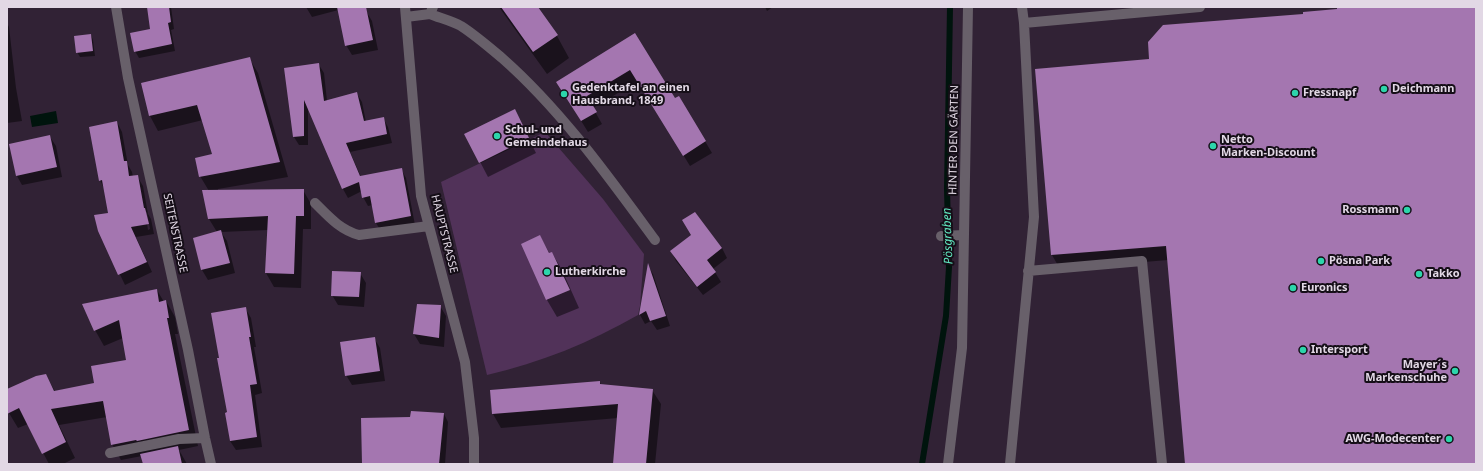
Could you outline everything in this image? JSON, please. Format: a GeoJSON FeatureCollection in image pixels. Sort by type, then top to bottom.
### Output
{"type":"FeatureCollection","features":[{"type":"Feature","properties":{"kind":"street","name":"SEITENSTRASSE"},"geometry":{"type":"LineString","coordinates":[[116,7],[128,78],[188,350],[205,438],[212,464]]}},
{"type":"Feature","properties":{"kind":"street","name":"HINTER DEN GÄRTEN"},"geometry":{"type":"LineString","coordinates":[[948,464],[962,348],[959,236],[968,7]]}},
{"type":"Feature","properties":{"kind":"street"},"geometry":{"type":"LineString","coordinates":[[1010,464],[1034,217],[1022,7]]}},
{"type":"Feature","properties":{"kind":"street"},"geometry":{"type":"LineString","coordinates":[[1024,23],[1200,7]]}},
{"type":"Feature","properties":{"kind":"street"},"geometry":{"type":"LineString","coordinates":[[405,12],[431,10],[460,26],[488,46],[521,74],[561,119],[609,178],[654,240]]}},
{"type":"Feature","properties":{"kind":"street","name":"HAUPTSTRASSE"},"geometry":{"type":"LineString","coordinates":[[405,12],[421,196],[465,362],[474,438],[474,464]]}},
{"type":"Feature","properties":{"kind":"street"},"geometry":{"type":"LineString","coordinates":[[315,203],[333,221],[349,232],[359,235],[429,226]]}},
{"type":"Feature","properties":{"kind":"street"},"geometry":{"type":"LineString","coordinates":[[941,236],[959,236]]}},
{"type":"Feature","properties":{"kind":"street"},"geometry":{"type":"LineString","coordinates":[[1028,271],[1142,261],[1162,464]]}},
{"type":"Feature","properties":{"kind":"street"},"geometry":{"type":"LineString","coordinates":[[110,453],[179,439],[205,438]]}},
{"type":"Feature","properties":{"kind":"shaded area"},"geometry":{"type":"Polygon","coordinates":[[[56,111],[58,123],[32,127],[30,116],[56,111]]]}},
{"type":"Feature","properties":{"kind":"shaded area"},"geometry":{"type":"Polygon","coordinates":[[[545,132],[603,199],[644,254],[638,315],[584,343],[565,351],[487,375],[441,182],[545,132]]]}},
{"type":"Feature","properties":{"kind":"building"},"geometry":{"type":"Polygon","coordinates":[[[147,7],[169,7],[171,22],[168,23],[172,44],[134,52],[130,33],[150,29],[147,7]]]}},
{"type":"Feature","properties":{"kind":"building"},"geometry":{"type":"Polygon","coordinates":[[[337,7],[366,7],[373,40],[345,46],[337,7]]]}},
{"type":"Feature","properties":{"kind":"building"},"geometry":{"type":"Polygon","coordinates":[[[501,7],[538,7],[558,35],[533,52],[501,7]]]}},
{"type":"Feature","properties":{"kind":"building","name":"Pösna Park"},"geometry":{"type":"Polygon","coordinates":[[[1337,7],[1476,7],[1476,464],[1185,464],[1166,246],[1051,255],[1035,69],[1149,59],[1148,42],[1163,25],[1303,14],[1303,12],[1337,9],[1337,7]]]}},
{"type":"Feature","properties":{"kind":"building"},"geometry":{"type":"Polygon","coordinates":[[[635,33],[675,98],[679,96],[706,141],[683,156],[630,70],[587,96],[597,112],[581,121],[556,82],[635,33]]]}},
{"type":"Feature","properties":{"kind":"building"},"geometry":{"type":"Polygon","coordinates":[[[91,34],[93,51],[76,53],[74,36],[91,34]]]}},
{"type":"Feature","properties":{"kind":"building"},"geometry":{"type":"Polygon","coordinates":[[[250,57],[280,162],[199,177],[195,158],[212,154],[197,105],[149,116],[141,83],[250,57]]]}},
{"type":"Feature","properties":{"kind":"building"},"geometry":{"type":"Polygon","coordinates":[[[319,63],[324,101],[357,92],[364,121],[384,117],[387,134],[346,143],[360,176],[402,168],[411,216],[375,223],[370,196],[362,198],[359,182],[342,189],[304,100],[304,136],[293,137],[284,68],[319,63]]]}},
{"type":"Feature","properties":{"kind":"building","name":"Schul- und Gemeindehaus"},"geometry":{"type":"Polygon","coordinates":[[[515,109],[529,138],[479,163],[464,134],[515,109]]]}},
{"type":"Feature","properties":{"kind":"building"},"geometry":{"type":"Polygon","coordinates":[[[117,121],[124,161],[127,161],[129,176],[138,175],[144,208],[149,224],[131,227],[147,262],[118,275],[98,231],[94,215],[108,213],[102,180],[99,181],[89,127],[117,121]]]}},
{"type":"Feature","properties":{"kind":"building"},"geometry":{"type":"Polygon","coordinates":[[[50,135],[57,167],[16,176],[9,144],[50,135]]]}},
{"type":"Feature","properties":{"kind":"building"},"geometry":{"type":"Polygon","coordinates":[[[304,189],[304,216],[296,216],[294,274],[265,273],[268,216],[208,219],[202,190],[304,189]]]}},
{"type":"Feature","properties":{"kind":"building"},"geometry":{"type":"Polygon","coordinates":[[[695,212],[722,248],[707,260],[716,272],[697,287],[670,251],[691,235],[682,220],[695,212]]]}},
{"type":"Feature","properties":{"kind":"building"},"geometry":{"type":"Polygon","coordinates":[[[221,230],[230,263],[201,270],[193,238],[221,230]]]}},
{"type":"Feature","properties":{"kind":"building","name":"Lutherkirche"},"geometry":{"type":"Polygon","coordinates":[[[540,235],[549,253],[552,252],[570,290],[546,300],[521,244],[540,235]]]}},
{"type":"Feature","properties":{"kind":"building"},"geometry":{"type":"Polygon","coordinates":[[[648,263],[666,316],[650,321],[646,311],[639,315],[648,263]]]}},
{"type":"Feature","properties":{"kind":"building"},"geometry":{"type":"Polygon","coordinates":[[[332,271],[361,272],[359,297],[331,296],[332,271]]]}},
{"type":"Feature","properties":{"kind":"building"},"geometry":{"type":"Polygon","coordinates":[[[157,289],[159,302],[166,300],[169,318],[167,318],[189,430],[111,445],[103,401],[51,409],[66,442],[42,454],[19,408],[7,414],[7,389],[36,376],[46,374],[54,391],[94,383],[91,366],[126,360],[119,320],[94,331],[82,304],[157,289]]]}},
{"type":"Feature","properties":{"kind":"building"},"geometry":{"type":"Polygon","coordinates":[[[417,304],[441,305],[439,338],[413,334],[417,304]]]}},
{"type":"Feature","properties":{"kind":"building"},"geometry":{"type":"Polygon","coordinates":[[[246,307],[251,337],[249,337],[257,384],[250,385],[257,437],[230,441],[225,413],[227,412],[217,358],[219,358],[211,313],[246,307]]]}},
{"type":"Feature","properties":{"kind":"building"},"geometry":{"type":"Polygon","coordinates":[[[375,337],[380,371],[345,376],[340,342],[375,337]]]}},
{"type":"Feature","properties":{"kind":"building"},"geometry":{"type":"Polygon","coordinates":[[[600,381],[600,384],[653,389],[646,464],[613,464],[618,404],[492,414],[490,390],[600,381]]]}},
{"type":"Feature","properties":{"kind":"building"},"geometry":{"type":"Polygon","coordinates":[[[411,411],[444,413],[439,464],[362,464],[361,418],[410,417],[411,411]]]}},
{"type":"Feature","properties":{"kind":"building"},"geometry":{"type":"Polygon","coordinates":[[[178,446],[182,464],[143,464],[140,454],[178,446]]]}},
{"type":"Feature","properties":{"kind":"waterway","name":"Pösgraben"},"geometry":{"type":"LineString","coordinates":[[922,464],[946,316],[949,267],[947,189],[950,7]]}},
{"type":"Feature","properties":{"kind":"place","name":"Deichmann"},"geometry":{"type":"Point","coordinates":[1384,89]}},
{"type":"Feature","properties":{"kind":"place","name":"Fressnapf"},"geometry":{"type":"Point","coordinates":[1295,93]}},
{"type":"Feature","properties":{"kind":"place","name":"Gedenktafel an einen Hausbrand, 1849"},"geometry":{"type":"Point","coordinates":[564,94]}},
{"type":"Feature","properties":{"kind":"place","name":"Schul- und Gemeindehaus"},"geometry":{"type":"Point","coordinates":[497,136]}},
{"type":"Feature","properties":{"kind":"place","name":"Netto Marken-Discount"},"geometry":{"type":"Point","coordinates":[1213,146]}},
{"type":"Feature","properties":{"kind":"place","name":"Rossmann"},"geometry":{"type":"Point","coordinates":[1407,210]}},
{"type":"Feature","properties":{"kind":"place","name":"Pösna Park"},"geometry":{"type":"Point","coordinates":[1321,261]}},
{"type":"Feature","properties":{"kind":"place","name":"Lutherkirche"},"geometry":{"type":"Point","coordinates":[547,272]}},
{"type":"Feature","properties":{"kind":"place","name":"Takko"},"geometry":{"type":"Point","coordinates":[1419,274]}},
{"type":"Feature","properties":{"kind":"place","name":"Euronics"},"geometry":{"type":"Point","coordinates":[1293,288]}},
{"type":"Feature","properties":{"kind":"place","name":"Intersport"},"geometry":{"type":"Point","coordinates":[1303,350]}},
{"type":"Feature","properties":{"kind":"place","name":"Mayer´s Markenschuhe"},"geometry":{"type":"Point","coordinates":[1455,371]}},
{"type":"Feature","properties":{"kind":"place","name":"AWG-Modecenter"},"geometry":{"type":"Point","coordinates":[1449,439]}}]}
